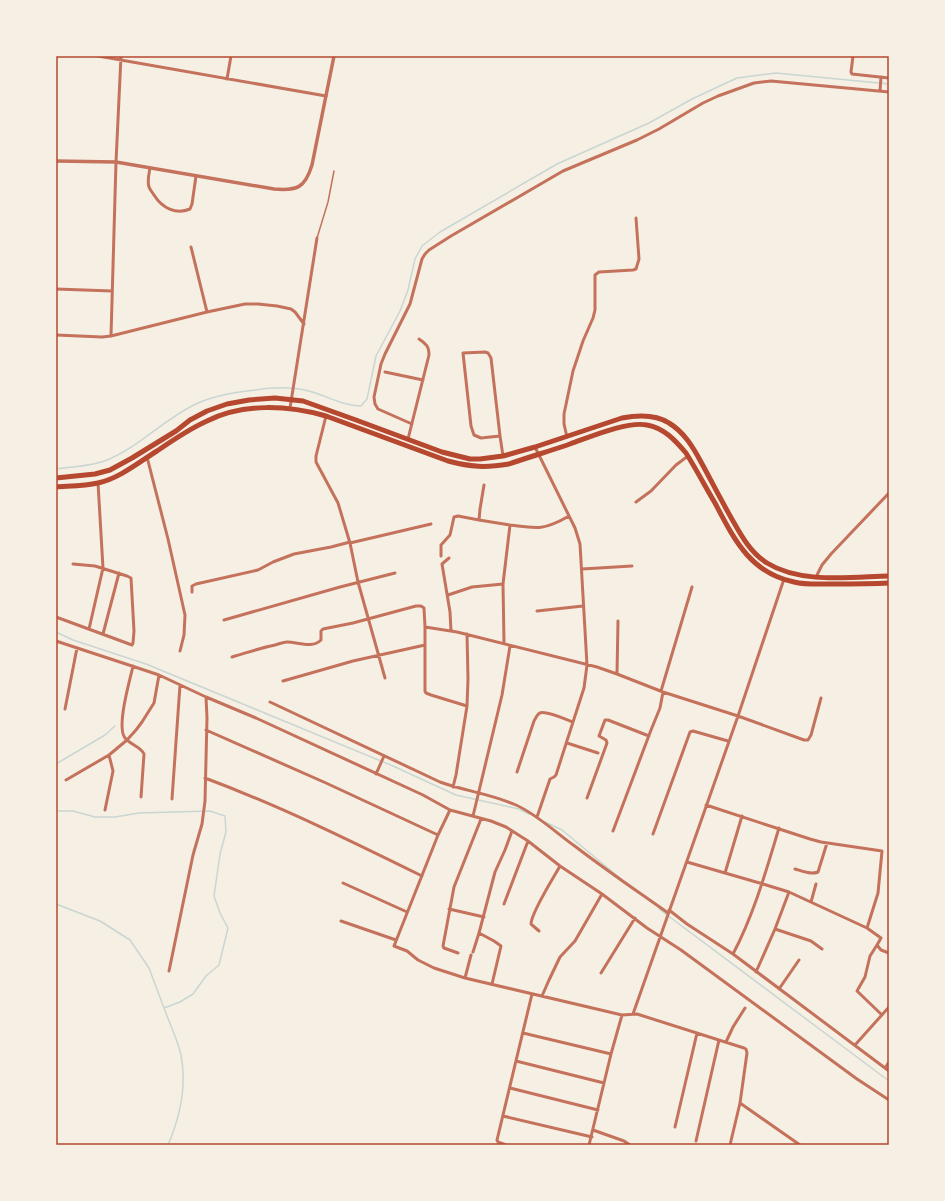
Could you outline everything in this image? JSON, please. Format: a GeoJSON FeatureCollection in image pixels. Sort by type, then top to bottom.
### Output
{"type":"FeatureCollection","features":[{"type":"Feature","properties":{"kind":"highway"},"geometry":{"type":"LineString","coordinates":[[56,478],[95,474],[119,466],[190,420],[216,407],[249,400],[275,398],[292,399],[312,404],[442,452],[470,459],[485,459],[504,456],[567,437],[611,421],[640,415],[653,417],[668,422],[681,432],[694,449],[743,539],[757,555],[767,563],[788,572],[816,577],[889,576]]}},
{"type":"Feature","properties":{"kind":"highway"},"geometry":{"type":"LineString","coordinates":[[56,487],[98,483],[110,479],[201,424],[219,416],[255,408],[290,408],[312,412],[419,452],[467,466],[485,467],[508,464],[615,429],[645,424],[663,430],[676,441],[688,456],[739,546],[760,566],[784,579],[794,582],[814,584],[889,583]]}},
{"type":"Feature","properties":{"kind":"highway"},"geometry":{"type":"LineString","coordinates":[[119,466],[122,472]]}},
{"type":"Feature","properties":{"kind":"street"},"geometry":{"type":"LineString","coordinates":[[98,56],[121,58],[227,79],[326,96]]}},
{"type":"Feature","properties":{"kind":"street"},"geometry":{"type":"LineString","coordinates":[[227,79],[231,56]]}},
{"type":"Feature","properties":{"kind":"street"},"geometry":{"type":"LineString","coordinates":[[56,161],[116,162],[274,189],[289,190],[298,187],[307,179],[312,165],[334,56]]}},
{"type":"Feature","properties":{"kind":"street"},"geometry":{"type":"LineString","coordinates":[[853,56],[852,74],[889,78]]}},
{"type":"Feature","properties":{"kind":"street"},"geometry":{"type":"LineString","coordinates":[[111,336],[116,162],[121,58]]}},
{"type":"Feature","properties":{"kind":"street"},"geometry":{"type":"LineString","coordinates":[[880,91],[881,77]]}},
{"type":"Feature","properties":{"kind":"street"},"geometry":{"type":"LineString","coordinates":[[412,424],[378,409],[375,404],[374,397],[381,364],[410,304],[422,259],[429,250],[563,171],[637,140],[708,101],[743,87],[758,82],[771,81],[889,92]]}},
{"type":"Feature","properties":{"kind":"street"},"geometry":{"type":"LineString","coordinates":[[150,168],[148,181],[151,191],[162,205],[177,211],[190,209],[196,176]]}},
{"type":"Feature","properties":{"kind":"street"},"geometry":{"type":"LineString","coordinates":[[567,437],[564,424],[564,414],[573,371],[595,310],[595,275],[599,272],[636,269],[639,259],[636,218]]}},
{"type":"Feature","properties":{"kind":"street"},"geometry":{"type":"LineString","coordinates":[[290,408],[317,238]]}},
{"type":"Feature","properties":{"kind":"street"},"geometry":{"type":"LineString","coordinates":[[192,247],[207,312]]}},
{"type":"Feature","properties":{"kind":"street"},"geometry":{"type":"LineString","coordinates":[[56,289],[112,291]]}},
{"type":"Feature","properties":{"kind":"street"},"geometry":{"type":"LineString","coordinates":[[56,335],[111,336],[245,304],[278,306],[290,309],[295,312],[304,324]]}},
{"type":"Feature","properties":{"kind":"street"},"geometry":{"type":"LineString","coordinates":[[408,439],[429,351],[427,344],[419,339]]}},
{"type":"Feature","properties":{"kind":"street"},"geometry":{"type":"LineString","coordinates":[[500,436],[481,438],[473,433],[463,353],[485,352],[488,353],[491,358],[500,436],[504,456]]}},
{"type":"Feature","properties":{"kind":"street"},"geometry":{"type":"LineString","coordinates":[[385,372],[423,380]]}},
{"type":"Feature","properties":{"kind":"street"},"geometry":{"type":"LineString","coordinates":[[326,416],[316,456],[316,462],[338,503],[350,543],[358,582],[385,678]]}},
{"type":"Feature","properties":{"kind":"street"},"geometry":{"type":"LineString","coordinates":[[535,447],[577,532],[580,544],[587,665],[584,688],[556,776],[550,779],[536,817]]}},
{"type":"Feature","properties":{"kind":"street"},"geometry":{"type":"LineString","coordinates":[[636,502],[651,491],[676,465],[688,456]]}},
{"type":"Feature","properties":{"kind":"street"},"geometry":{"type":"LineString","coordinates":[[147,457],[185,614],[184,635],[180,651]]}},
{"type":"Feature","properties":{"kind":"street"},"geometry":{"type":"LineString","coordinates":[[89,629],[103,568],[98,483]]}},
{"type":"Feature","properties":{"kind":"street"},"geometry":{"type":"LineString","coordinates":[[479,520],[484,485]]}},
{"type":"Feature","properties":{"kind":"street"},"geometry":{"type":"LineString","coordinates":[[816,577],[822,565],[831,554],[889,493]]}},
{"type":"Feature","properties":{"kind":"street"},"geometry":{"type":"LineString","coordinates":[[441,556],[441,545],[450,535],[454,517],[458,516],[510,525],[542,528],[553,525],[569,516]]}},
{"type":"Feature","properties":{"kind":"street"},"geometry":{"type":"LineString","coordinates":[[192,592],[192,586],[196,584],[258,570],[273,562],[294,554],[332,548],[431,524]]}},
{"type":"Feature","properties":{"kind":"street"},"geometry":{"type":"LineString","coordinates":[[504,643],[503,584],[510,525]]}},
{"type":"Feature","properties":{"kind":"street"},"geometry":{"type":"LineString","coordinates":[[449,558],[442,564],[448,595],[451,630]]}},
{"type":"Feature","properties":{"kind":"street"},"geometry":{"type":"LineString","coordinates":[[56,617],[132,645],[133,644],[134,631],[131,578],[91,565],[73,564]]}},
{"type":"Feature","properties":{"kind":"street"},"geometry":{"type":"LineString","coordinates":[[582,569],[632,566]]}},
{"type":"Feature","properties":{"kind":"street"},"geometry":{"type":"LineString","coordinates":[[103,634],[119,573]]}},
{"type":"Feature","properties":{"kind":"street"},"geometry":{"type":"LineString","coordinates":[[224,620],[340,586],[395,573]]}},
{"type":"Feature","properties":{"kind":"street"},"geometry":{"type":"LineString","coordinates":[[633,1014],[738,716],[784,579]]}},
{"type":"Feature","properties":{"kind":"street"},"geometry":{"type":"LineString","coordinates":[[448,595],[472,587],[503,584]]}},
{"type":"Feature","properties":{"kind":"street"},"geometry":{"type":"LineString","coordinates":[[613,831],[660,708],[662,692],[692,587]]}},
{"type":"Feature","properties":{"kind":"street"},"geometry":{"type":"LineString","coordinates":[[232,657],[286,642],[306,644],[316,643],[321,640],[321,632],[323,629],[421,606],[424,608],[426,693],[467,706]]}},
{"type":"Feature","properties":{"kind":"street"},"geometry":{"type":"LineString","coordinates":[[538,611],[583,606]]}},
{"type":"Feature","properties":{"kind":"street"},"geometry":{"type":"LineString","coordinates":[[617,674],[618,621]]}},
{"type":"Feature","properties":{"kind":"street"},"geometry":{"type":"LineString","coordinates":[[425,627],[451,630],[587,665],[617,674],[662,692],[738,716],[804,740],[808,740],[811,735],[821,698]]}},
{"type":"Feature","properties":{"kind":"street"},"geometry":{"type":"LineString","coordinates":[[453,787],[467,706],[467,634]]}},
{"type":"Feature","properties":{"kind":"street"},"geometry":{"type":"LineString","coordinates":[[56,641],[159,675],[423,795],[450,810],[473,815],[499,824],[512,831],[602,894],[647,928],[661,934],[857,1079],[889,1100]]}},
{"type":"Feature","properties":{"kind":"street"},"geometry":{"type":"LineString","coordinates":[[283,681],[353,661],[425,645]]}},
{"type":"Feature","properties":{"kind":"street"},"geometry":{"type":"LineString","coordinates":[[473,815],[502,695],[510,646]]}},
{"type":"Feature","properties":{"kind":"street"},"geometry":{"type":"LineString","coordinates":[[65,709],[77,648]]}},
{"type":"Feature","properties":{"kind":"street"},"geometry":{"type":"LineString","coordinates":[[133,666],[122,716],[123,734],[126,740],[143,751],[144,754],[141,797]]}},
{"type":"Feature","properties":{"kind":"street"},"geometry":{"type":"LineString","coordinates":[[66,780],[109,755],[126,740],[142,722],[154,703],[159,675]]}},
{"type":"Feature","properties":{"kind":"street"},"geometry":{"type":"LineString","coordinates":[[172,799],[180,685]]}},
{"type":"Feature","properties":{"kind":"street"},"geometry":{"type":"LineString","coordinates":[[169,971],[193,855],[200,831],[205,801],[206,697]]}},
{"type":"Feature","properties":{"kind":"street"},"geometry":{"type":"LineString","coordinates":[[270,702],[383,758],[453,787],[488,795],[517,806],[536,817],[576,848],[668,912],[733,954],[889,1071]]}},
{"type":"Feature","properties":{"kind":"street"},"geometry":{"type":"LineString","coordinates":[[517,772],[538,713],[547,713],[573,722]]}},
{"type":"Feature","properties":{"kind":"street"},"geometry":{"type":"LineString","coordinates":[[587,798],[607,743],[606,740],[599,736],[605,720],[649,736]]}},
{"type":"Feature","properties":{"kind":"street"},"geometry":{"type":"LineString","coordinates":[[206,730],[438,835]]}},
{"type":"Feature","properties":{"kind":"street"},"geometry":{"type":"LineString","coordinates":[[653,834],[690,732],[693,731],[728,741]]}},
{"type":"Feature","properties":{"kind":"street"},"geometry":{"type":"LineString","coordinates":[[567,743],[598,753]]}},
{"type":"Feature","properties":{"kind":"street"},"geometry":{"type":"LineString","coordinates":[[105,810],[113,771],[109,755]]}},
{"type":"Feature","properties":{"kind":"street"},"geometry":{"type":"LineString","coordinates":[[376,774],[383,758]]}},
{"type":"Feature","properties":{"kind":"street"},"geometry":{"type":"LineString","coordinates":[[205,778],[246,793],[290,812],[422,876]]}},
{"type":"Feature","properties":{"kind":"street"},"geometry":{"type":"LineString","coordinates":[[706,805],[810,839],[882,852],[878,893],[868,928]]}},
{"type":"Feature","properties":{"kind":"street"},"geometry":{"type":"LineString","coordinates":[[450,810],[438,835],[394,946],[407,951],[434,968],[465,978],[622,1015],[633,1014],[744,1048],[747,1051],[740,1103],[730,1145]]}},
{"type":"Feature","properties":{"kind":"street"},"geometry":{"type":"LineString","coordinates":[[725,873],[742,816]]}},
{"type":"Feature","properties":{"kind":"street"},"geometry":{"type":"LineString","coordinates":[[458,953],[442,946],[457,878],[481,818]]}},
{"type":"Feature","properties":{"kind":"street"},"geometry":{"type":"LineString","coordinates":[[733,954],[762,884],[779,828]]}},
{"type":"Feature","properties":{"kind":"street"},"geometry":{"type":"LineString","coordinates":[[465,978],[484,917],[495,872],[512,831]]}},
{"type":"Feature","properties":{"kind":"street"},"geometry":{"type":"LineString","coordinates":[[504,904],[528,841]]}},
{"type":"Feature","properties":{"kind":"street"},"geometry":{"type":"LineString","coordinates":[[795,869],[813,873],[818,872],[827,843]]}},
{"type":"Feature","properties":{"kind":"street"},"geometry":{"type":"LineString","coordinates":[[687,862],[789,892],[868,928],[881,938],[870,956],[865,977],[856,991],[882,1016]]}},
{"type":"Feature","properties":{"kind":"street"},"geometry":{"type":"LineString","coordinates":[[539,931],[531,924],[532,920],[541,900],[560,866]]}},
{"type":"Feature","properties":{"kind":"street"},"geometry":{"type":"LineString","coordinates":[[343,883],[407,912]]}},
{"type":"Feature","properties":{"kind":"street"},"geometry":{"type":"LineString","coordinates":[[811,902],[816,884]]}},
{"type":"Feature","properties":{"kind":"street"},"geometry":{"type":"LineString","coordinates":[[756,972],[789,892]]}},
{"type":"Feature","properties":{"kind":"street"},"geometry":{"type":"LineString","coordinates":[[542,996],[560,957],[575,941],[602,894]]}},
{"type":"Feature","properties":{"kind":"street"},"geometry":{"type":"LineString","coordinates":[[449,909],[484,917]]}},
{"type":"Feature","properties":{"kind":"street"},"geometry":{"type":"LineString","coordinates":[[601,973],[635,918]]}},
{"type":"Feature","properties":{"kind":"street"},"geometry":{"type":"LineString","coordinates":[[341,921],[396,940]]}},
{"type":"Feature","properties":{"kind":"street"},"geometry":{"type":"LineString","coordinates":[[775,929],[811,941],[822,949]]}},
{"type":"Feature","properties":{"kind":"street"},"geometry":{"type":"LineString","coordinates":[[479,933],[501,946],[492,984]]}},
{"type":"Feature","properties":{"kind":"street"},"geometry":{"type":"LineString","coordinates":[[877,945],[881,950],[889,953]]}},
{"type":"Feature","properties":{"kind":"street"},"geometry":{"type":"LineString","coordinates":[[779,989],[799,960]]}},
{"type":"Feature","properties":{"kind":"street"},"geometry":{"type":"LineString","coordinates":[[506,1145],[498,1142],[497,1140],[532,994]]}},
{"type":"Feature","properties":{"kind":"street"},"geometry":{"type":"LineString","coordinates":[[854,1045],[889,1007]]}},
{"type":"Feature","properties":{"kind":"street"},"geometry":{"type":"LineString","coordinates":[[726,1042],[733,1027],[745,1008]]}},
{"type":"Feature","properties":{"kind":"street"},"geometry":{"type":"LineString","coordinates":[[589,1145],[622,1015]]}},
{"type":"Feature","properties":{"kind":"street"},"geometry":{"type":"LineString","coordinates":[[523,1033],[611,1054]]}},
{"type":"Feature","properties":{"kind":"street"},"geometry":{"type":"LineString","coordinates":[[675,1127],[697,1033]]}},
{"type":"Feature","properties":{"kind":"street"},"geometry":{"type":"LineString","coordinates":[[696,1141],[720,1040]]}},
{"type":"Feature","properties":{"kind":"street"},"geometry":{"type":"LineString","coordinates":[[516,1061],[604,1083]]}},
{"type":"Feature","properties":{"kind":"street"},"geometry":{"type":"LineString","coordinates":[[885,1068],[889,1062]]}},
{"type":"Feature","properties":{"kind":"street"},"geometry":{"type":"LineString","coordinates":[[510,1088],[598,1110]]}},
{"type":"Feature","properties":{"kind":"street"},"geometry":{"type":"LineString","coordinates":[[740,1103],[800,1145]]}},
{"type":"Feature","properties":{"kind":"street"},"geometry":{"type":"LineString","coordinates":[[503,1116],[592,1137]]}},
{"type":"Feature","properties":{"kind":"street"},"geometry":{"type":"LineString","coordinates":[[593,1130],[624,1141],[630,1145]]}},
{"type":"Feature","properties":{"kind":"lane"},"geometry":{"type":"LineString","coordinates":[[317,238],[328,202],[334,171]]}},
{"type":"Feature","properties":{"kind":"waterway"},"geometry":{"type":"LineString","coordinates":[[56,469],[88,465],[107,460],[130,448],[184,410],[202,401],[225,395],[262,389],[289,388],[309,391],[341,403],[361,406],[367,399],[376,356],[400,311],[408,290],[415,259],[422,246],[440,232],[557,164],[649,123],[692,99],[737,78],[776,73],[889,84]]}},
{"type":"Feature","properties":{"kind":"waterway"},"geometry":{"type":"LineString","coordinates":[[56,632],[73,640],[146,664],[393,766],[456,795],[519,809],[529,814]]}},
{"type":"Feature","properties":{"kind":"waterway"},"geometry":{"type":"LineString","coordinates":[[56,764],[105,735],[115,726]]}},
{"type":"Feature","properties":{"kind":"waterway"},"geometry":{"type":"LineString","coordinates":[[56,811],[73,811],[95,817],[115,817],[139,813],[210,811],[225,816],[226,832],[220,854],[214,896],[220,913],[228,928],[219,965],[206,976],[193,994],[180,1002],[164,1008],[180,1050],[183,1067],[183,1090],[179,1112],[168,1145]]}},
{"type":"Feature","properties":{"kind":"waterway"},"geometry":{"type":"LineString","coordinates":[[545,822],[562,830],[620,878]]}},
{"type":"Feature","properties":{"kind":"waterway"},"geometry":{"type":"LineString","coordinates":[[56,904],[100,921],[130,940],[149,968],[164,1008]]}},
{"type":"Feature","properties":{"kind":"waterway"},"geometry":{"type":"LineString","coordinates":[[659,909],[889,1081]]}}]}
